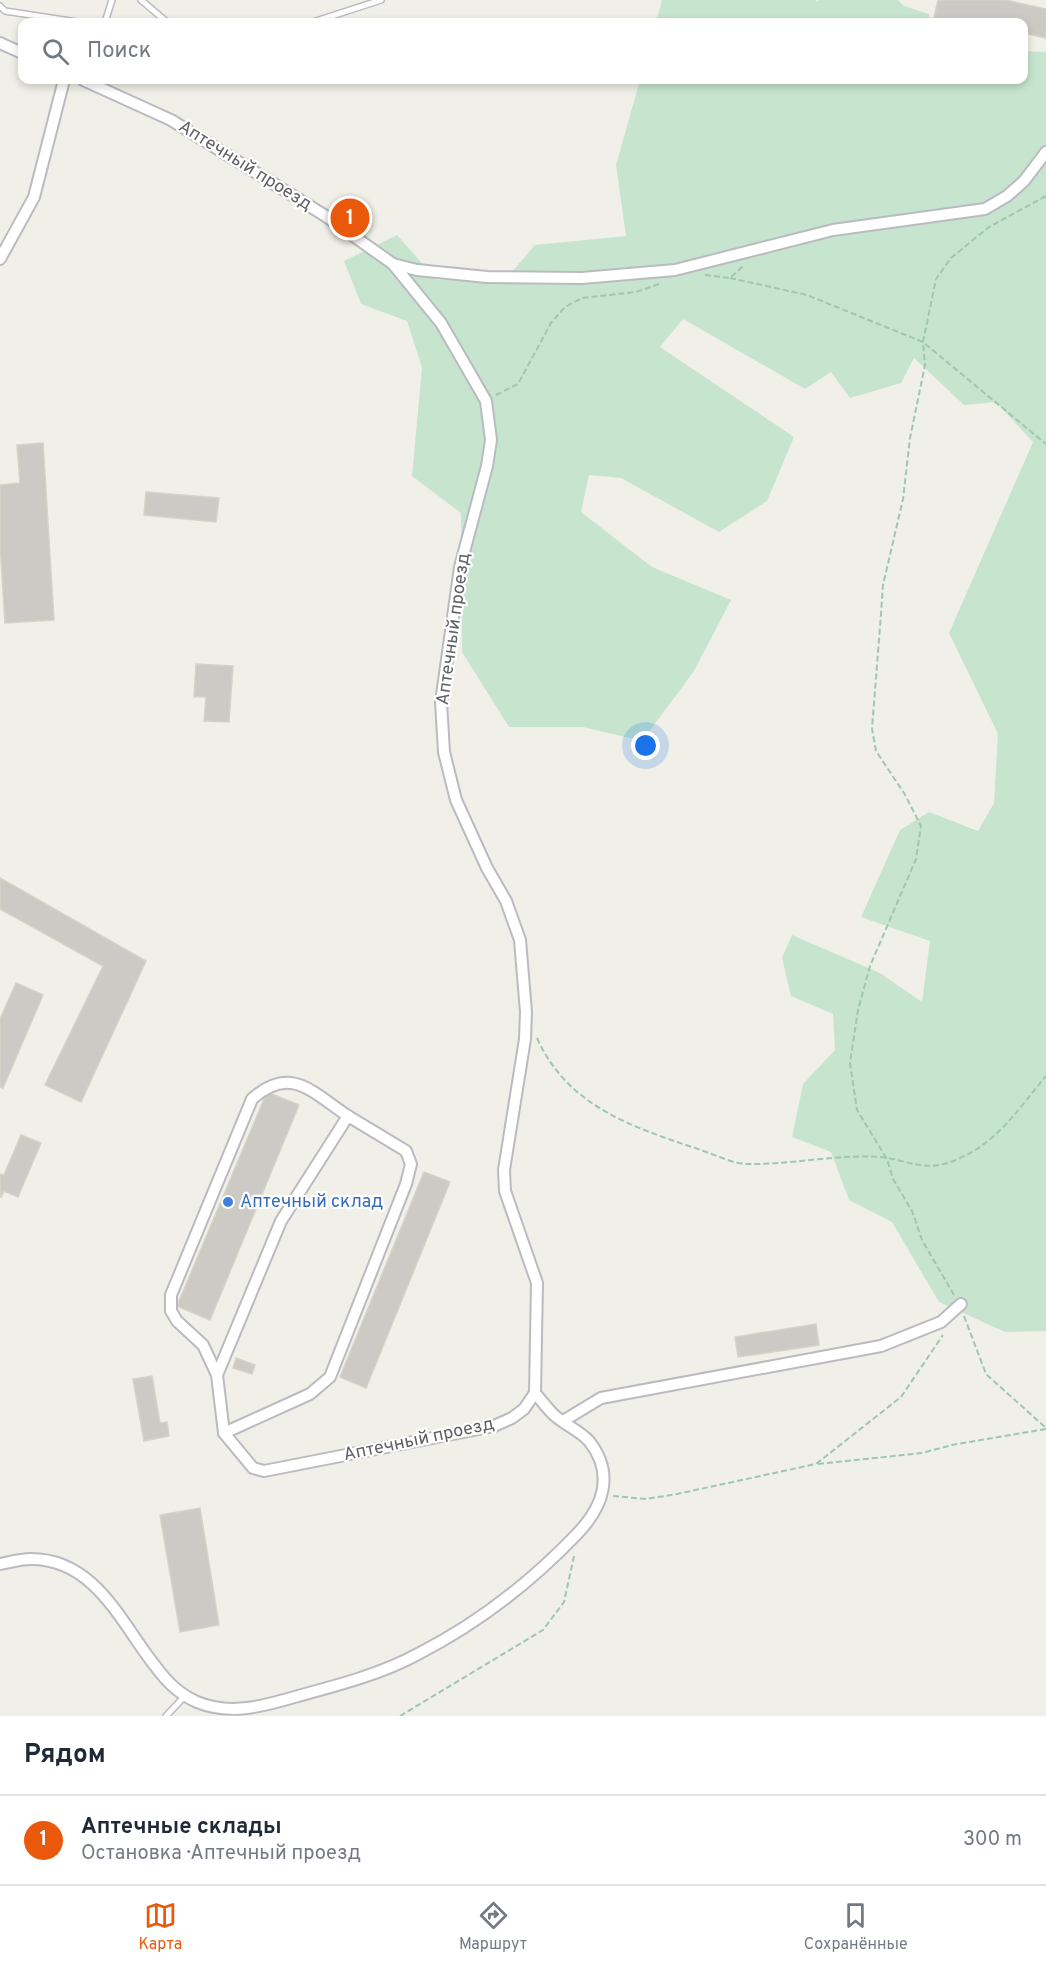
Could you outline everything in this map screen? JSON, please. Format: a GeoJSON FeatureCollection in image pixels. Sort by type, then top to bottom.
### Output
{"type":"FeatureCollection","features":[{"type":"Feature","properties":{"kind":"street"},"geometry":{"type":"LineString","coordinates":[[0,43],[18,51]]}},
{"type":"Feature","properties":{"kind":"street"},"geometry":{"type":"LineString","coordinates":[[0,259],[34,198],[63,84]]}},
{"type":"Feature","properties":{"kind":"street","name":"Аптечный проезд"},"geometry":{"type":"LineString","coordinates":[[95,84],[171,120],[324,215],[393,264],[441,323],[486,401],[491,440],[487,466],[460,567],[442,712],[444,752],[456,800],[487,868],[506,901],[520,940],[526,1012],[525,1040],[504,1170],[505,1191],[537,1283],[535,1393],[518,1414],[494,1426],[264,1471],[253,1468],[224,1433]]}},
{"type":"Feature","properties":{"kind":"street"},"geometry":{"type":"LineString","coordinates":[[393,264],[417,270],[487,277],[582,279],[675,270],[833,230],[985,209],[1007,196],[1024,181],[1046,152]]}},
{"type":"Feature","properties":{"kind":"street"},"geometry":{"type":"LineString","coordinates":[[279,1082],[296,1082],[348,1116],[406,1151],[411,1164],[406,1184],[330,1377],[310,1394],[224,1433],[217,1375],[202,1344],[177,1321],[171,1311],[171,1295],[252,1099],[264,1088],[279,1082]]}},
{"type":"Feature","properties":{"kind":"street"},"geometry":{"type":"LineString","coordinates":[[217,1375],[281,1221],[348,1116]]}},
{"type":"Feature","properties":{"kind":"street"},"geometry":{"type":"LineString","coordinates":[[563,1421],[601,1398],[881,1346],[941,1322],[961,1304]]}},
{"type":"Feature","properties":{"kind":"street"},"geometry":{"type":"LineString","coordinates":[[0,1564],[31,1559],[53,1562],[79,1573],[96,1586],[114,1607],[138,1645],[167,1681],[195,1702],[226,1712],[265,1706],[349,1682],[417,1655],[474,1621],[518,1589],[579,1532],[604,1496],[598,1458],[588,1441],[563,1421],[535,1393]]}},
{"type":"Feature","properties":{"kind":"lane"},"geometry":{"type":"LineString","coordinates":[[106,18],[112,0]]}},
{"type":"Feature","properties":{"kind":"lane"},"geometry":{"type":"LineString","coordinates":[[141,0],[162,18]]}},
{"type":"Feature","properties":{"kind":"lane"},"geometry":{"type":"LineString","coordinates":[[325,18],[381,0]]}},
{"type":"Feature","properties":{"kind":"lane"},"geometry":{"type":"LineString","coordinates":[[0,6],[5,11],[51,18]]}},
{"type":"Feature","properties":{"kind":"lane"},"geometry":{"type":"LineString","coordinates":[[166,1716],[186,1695]]}},
{"type":"Feature","properties":{"kind":"path"},"geometry":{"type":"LineString","coordinates":[[1046,196],[989,227],[951,258],[936,279],[923,342],[925,365],[910,438],[903,499],[883,585],[872,729],[876,751],[904,794],[921,826],[916,859],[870,966],[858,1010],[850,1063],[857,1110],[887,1160],[893,1179],[912,1211],[922,1240],[961,1304],[971,1339],[986,1374],[1046,1428]]}},
{"type":"Feature","properties":{"kind":"path"},"geometry":{"type":"LineString","coordinates":[[729,278],[746,264]]}},
{"type":"Feature","properties":{"kind":"path"},"geometry":{"type":"LineString","coordinates":[[696,275],[729,278],[807,295],[923,342],[1046,444]]}},
{"type":"Feature","properties":{"kind":"path"},"geometry":{"type":"LineString","coordinates":[[486,401],[518,384],[551,323],[565,308],[582,298],[636,292],[666,282]]}},
{"type":"Feature","properties":{"kind":"path"},"geometry":{"type":"LineString","coordinates":[[536,1036],[547,1060],[573,1090],[619,1121],[744,1164],[879,1157],[924,1168],[957,1160],[994,1138],[1046,1076]]}},
{"type":"Feature","properties":{"kind":"path"},"geometry":{"type":"LineString","coordinates":[[816,1464],[901,1397],[944,1334]]}},
{"type":"Feature","properties":{"kind":"path"},"geometry":{"type":"LineString","coordinates":[[604,1496],[646,1498],[667,1496],[816,1464],[922,1453],[952,1445],[1046,1428]]}},
{"type":"Feature","properties":{"kind":"path"},"geometry":{"type":"LineString","coordinates":[[400,1716],[543,1630],[564,1602],[574,1555]]}},
{"type":"Feature","properties":{"kind":"green space"},"geometry":{"type":"Polygon","coordinates":[[[662,0],[815,0],[817,2],[819,0],[898,0],[904,6],[929,14],[930,18],[657,18],[662,0]]]}},
{"type":"Feature","properties":{"kind":"green space"},"geometry":{"type":"Polygon","coordinates":[[[1028,51],[1046,52],[1046,1331],[1005,1332],[939,1302],[892,1222],[849,1200],[831,1152],[792,1137],[803,1084],[835,1050],[833,1014],[791,996],[782,958],[792,935],[880,973],[922,1002],[930,941],[861,917],[900,830],[929,812],[978,831],[994,803],[998,734],[949,633],[1033,442],[996,402],[964,405],[914,358],[901,383],[850,398],[831,372],[805,389],[683,319],[660,347],[794,437],[767,501],[719,532],[621,478],[589,475],[581,512],[652,567],[731,600],[694,671],[642,741],[583,727],[509,727],[462,652],[461,513],[412,476],[422,368],[407,321],[361,304],[344,261],[397,235],[437,280],[504,281],[535,245],[626,236],[616,165],[639,84],[1028,84],[1028,51]]]}},
{"type":"Feature","properties":{"kind":"building"},"geometry":{"type":"Polygon","coordinates":[[[938,0],[1005,0],[1046,9],[1046,38],[1028,34],[1028,18],[934,18],[938,0]]]}},
{"type":"Feature","properties":{"kind":"building"},"geometry":{"type":"Polygon","coordinates":[[[43,443],[54,620],[5,623],[0,544],[0,485],[20,483],[17,445],[43,443]]]}},
{"type":"Feature","properties":{"kind":"building"},"geometry":{"type":"Polygon","coordinates":[[[146,492],[219,498],[216,522],[144,515],[146,492]]]}},
{"type":"Feature","properties":{"kind":"building"},"geometry":{"type":"Polygon","coordinates":[[[196,664],[233,666],[229,722],[204,721],[206,697],[194,697],[196,664]]]}},
{"type":"Feature","properties":{"kind":"building"},"geometry":{"type":"Polygon","coordinates":[[[0,878],[146,961],[81,1102],[45,1085],[103,966],[0,909],[0,878]]]}},
{"type":"Feature","properties":{"kind":"building"},"geometry":{"type":"Polygon","coordinates":[[[16,983],[43,995],[3,1088],[0,1087],[0,1019],[16,983]]]}},
{"type":"Feature","properties":{"kind":"building"},"geometry":{"type":"Polygon","coordinates":[[[267,1092],[299,1105],[210,1320],[177,1306],[267,1092]]]}},
{"type":"Feature","properties":{"kind":"building"},"geometry":{"type":"Polygon","coordinates":[[[21,1135],[41,1143],[18,1197],[4,1191],[1,1198],[0,1174],[4,1175],[21,1135]]]}},
{"type":"Feature","properties":{"kind":"building"},"geometry":{"type":"Polygon","coordinates":[[[424,1172],[450,1182],[366,1388],[340,1377],[424,1172]]]}},
{"type":"Feature","properties":{"kind":"building"},"geometry":{"type":"Polygon","coordinates":[[[816,1324],[819,1345],[738,1357],[735,1337],[816,1324]]]}},
{"type":"Feature","properties":{"kind":"building"},"geometry":{"type":"Polygon","coordinates":[[[236,1358],[255,1365],[252,1374],[233,1368],[236,1358]]]}},
{"type":"Feature","properties":{"kind":"building"},"geometry":{"type":"Polygon","coordinates":[[[152,1376],[160,1423],[167,1422],[169,1436],[144,1441],[133,1379],[152,1376]]]}},
{"type":"Feature","properties":{"kind":"building"},"geometry":{"type":"Polygon","coordinates":[[[200,1508],[219,1625],[180,1632],[160,1515],[200,1508]]]}},
{"type":"Feature","properties":{"kind":"place","name":"Аптечные склады"},"geometry":{"type":"Point","coordinates":[350,218]}},
{"type":"Feature","properties":{"kind":"place","name":"Аптечный склад"},"geometry":{"type":"Point","coordinates":[228,1202]}}]}
